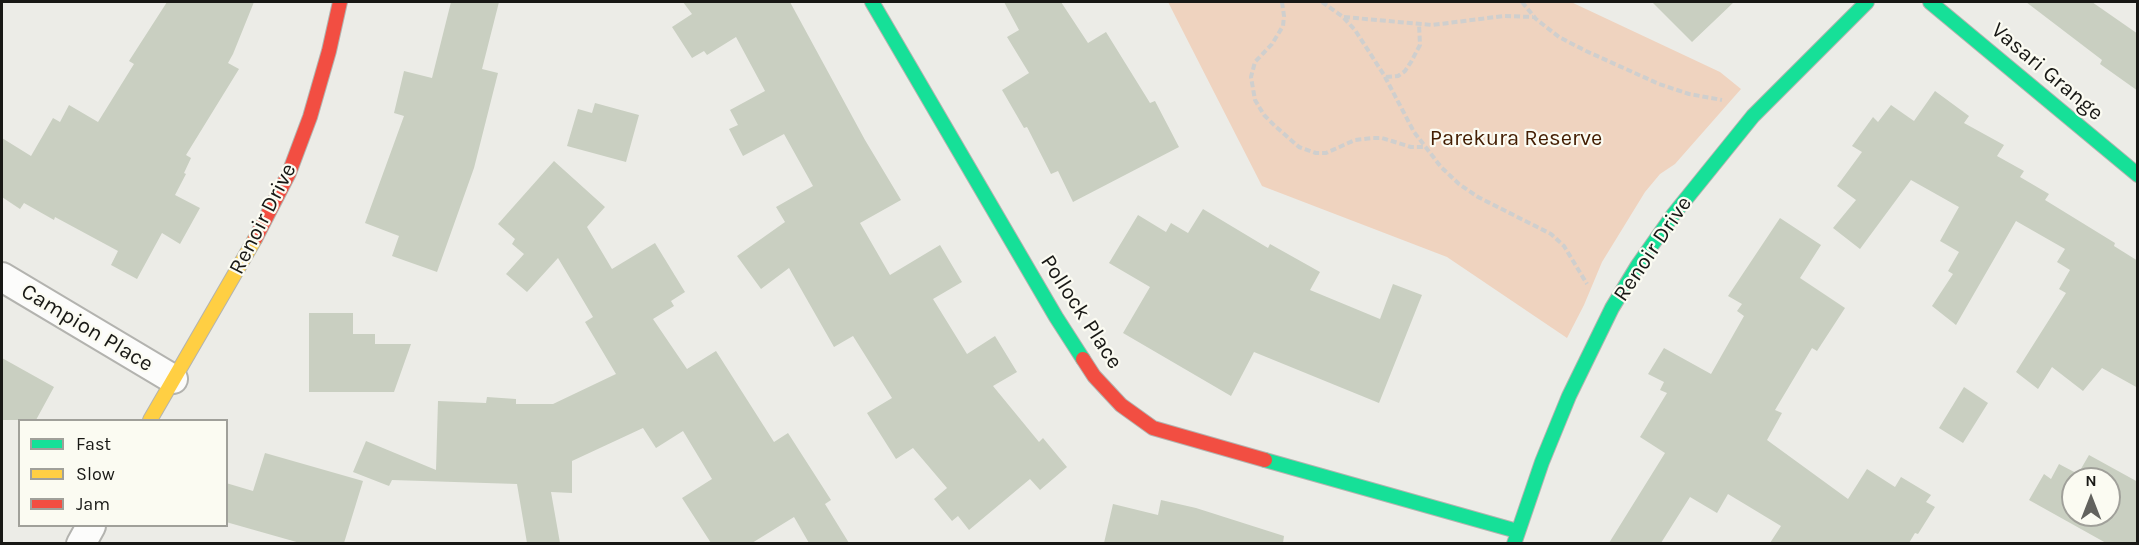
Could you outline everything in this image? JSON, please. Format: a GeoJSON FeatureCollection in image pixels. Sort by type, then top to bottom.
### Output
{"type":"FeatureCollection","features":[{"type":"Feature","properties":{"kind":"street","name":"Renoir Drive"},"geometry":{"type":"LineString","coordinates":[[151,419],[259,232],[289,173],[320,84],[340,2]]}},
{"type":"Feature","properties":{"kind":"street","name":"Pollock Place"},"geometry":{"type":"LineString","coordinates":[[872,2],[1056,318],[1094,376],[1121,405],[1153,428],[1515,537]]}},
{"type":"Feature","properties":{"kind":"street","name":"Renoir Drive"},"geometry":{"type":"LineString","coordinates":[[1515,537],[1569,396],[1612,308],[1638,265],[1673,215],[1753,116],[1867,2]]}},
{"type":"Feature","properties":{"kind":"street","name":"Vasari Grange"},"geometry":{"type":"LineString","coordinates":[[1930,2],[2138,175]]}},
{"type":"Feature","properties":{"kind":"street","name":"Campion Place"},"geometry":{"type":"LineString","coordinates":[[2,277],[173,379]]}},
{"type":"Feature","properties":{"kind":"street"},"geometry":{"type":"LineString","coordinates":[[81,543],[90,527]]}},
{"type":"Feature","properties":{"kind":"path"},"geometry":{"type":"LineString","coordinates":[[1282,2],[1283,26],[1272,44],[1255,62],[1251,77],[1255,100],[1264,115],[1299,147],[1316,153],[1326,153],[1355,140],[1373,138],[1382,138],[1411,147],[1425,147]]}},
{"type":"Feature","properties":{"kind":"path"},"geometry":{"type":"LineString","coordinates":[[1322,2],[1343,17],[1360,37],[1386,77],[1414,132],[1453,178],[1478,197],[1551,234],[1564,246],[1588,285]]}},
{"type":"Feature","properties":{"kind":"path"},"geometry":{"type":"LineString","coordinates":[[1522,2],[1534,17],[1558,37],[1651,81],[1689,94],[1733,102]]}},
{"type":"Feature","properties":{"kind":"path"},"geometry":{"type":"LineString","coordinates":[[1343,17],[1444,25],[1504,16],[1534,17]]}},
{"type":"Feature","properties":{"kind":"path"},"geometry":{"type":"LineString","coordinates":[[1386,77],[1398,76],[1411,62],[1420,45],[1419,24]]}},
{"type":"Feature","properties":{"kind":"green space","name":"Parekura Reserve"},"geometry":{"type":"Polygon","coordinates":[[[1168,2],[1571,2],[1720,72],[1741,89],[1675,164],[1660,174],[1645,192],[1602,262],[1567,338],[1447,257],[1262,186],[1168,2]]]}},
{"type":"Feature","properties":{"kind":"building"},"geometry":{"type":"Polygon","coordinates":[[[167,2],[254,2],[228,63],[239,69],[186,155],[191,158],[175,195],[200,208],[180,244],[162,233],[137,279],[111,265],[118,251],[55,217],[54,220],[24,203],[20,209],[2,197],[2,138],[31,156],[53,118],[60,122],[69,105],[98,122],[134,64],[129,61],[167,2]]]}},
{"type":"Feature","properties":{"kind":"building"},"geometry":{"type":"Polygon","coordinates":[[[451,2],[499,2],[482,69],[498,73],[474,168],[437,272],[392,256],[399,236],[365,223],[404,116],[394,113],[404,71],[432,78],[451,2]]]}},
{"type":"Feature","properties":{"kind":"building"},"geometry":{"type":"Polygon","coordinates":[[[683,2],[790,2],[865,140],[901,200],[860,223],[890,275],[940,245],[962,282],[933,299],[967,354],[995,336],[1017,372],[993,386],[1039,442],[1043,438],[1067,467],[1040,490],[1030,479],[969,530],[958,516],[952,521],[934,499],[947,488],[913,448],[896,459],[867,413],[892,398],[853,336],[834,347],[789,268],[761,289],[737,256],[785,222],[776,207],[813,186],[784,134],[743,156],[729,129],[738,125],[730,110],[765,91],[736,37],[707,55],[704,51],[692,58],[672,27],[692,14],[683,2]]]}},
{"type":"Feature","properties":{"kind":"building"},"geometry":{"type":"Polygon","coordinates":[[[1004,2],[1061,2],[1088,43],[1106,32],[1150,103],[1155,101],[1179,147],[1073,202],[1058,171],[1051,174],[1027,127],[1024,128],[1002,90],[1029,73],[1007,37],[1019,30],[1004,2]]]}},
{"type":"Feature","properties":{"kind":"building"},"geometry":{"type":"Polygon","coordinates":[[[1652,2],[1734,2],[1692,42],[1652,2]]]}},
{"type":"Feature","properties":{"kind":"building"},"geometry":{"type":"Polygon","coordinates":[[[2026,2],[2092,2],[2138,34],[2138,91],[2100,64],[2102,60],[2026,2]]]}},
{"type":"Feature","properties":{"kind":"building"},"geometry":{"type":"Polygon","coordinates":[[[1935,91],[1969,116],[1964,123],[2004,145],[1997,156],[2024,171],[2020,177],[2049,194],[2045,200],[2115,243],[2114,246],[2138,261],[2138,388],[2102,368],[2083,391],[2052,367],[2038,389],[2016,372],[2066,293],[2059,289],[2070,270],[2057,262],[2065,249],[2016,221],[1956,325],[1932,306],[1953,274],[1948,271],[1959,252],[1940,241],[1959,207],[1911,180],[1860,249],[1833,228],[1856,200],[1837,186],[1862,152],[1852,146],[1873,117],[1878,122],[1891,105],[1914,121],[1935,91]]]}},
{"type":"Feature","properties":{"kind":"building"},"geometry":{"type":"Polygon","coordinates":[[[595,103],[639,115],[626,162],[567,146],[578,109],[592,113],[595,103]]]}},
{"type":"Feature","properties":{"kind":"building"},"geometry":{"type":"Polygon","coordinates":[[[554,161],[605,207],[587,227],[612,269],[655,243],[685,292],[671,301],[674,306],[653,319],[687,369],[716,351],[774,442],[788,433],[831,500],[825,504],[849,543],[809,543],[794,517],[752,543],[711,543],[682,498],[712,479],[683,431],[656,448],[643,428],[572,461],[572,493],[551,492],[560,543],[527,543],[517,484],[392,480],[389,486],[353,472],[366,441],[436,470],[438,401],[486,403],[487,397],[516,399],[516,404],[553,404],[616,374],[585,322],[593,317],[558,258],[527,292],[506,274],[524,254],[512,244],[515,239],[498,224],[554,161]]]}},
{"type":"Feature","properties":{"kind":"building"},"geometry":{"type":"Polygon","coordinates":[[[1203,209],[1268,248],[1270,244],[1320,272],[1310,290],[1380,319],[1393,284],[1422,295],[1379,403],[1254,352],[1231,396],[1123,333],[1150,287],[1109,263],[1138,215],[1166,232],[1171,223],[1188,233],[1203,209]]]}},
{"type":"Feature","properties":{"kind":"building"},"geometry":{"type":"Polygon","coordinates":[[[1780,218],[1821,245],[1800,278],[1845,308],[1817,351],[1812,348],[1775,410],[1782,413],[1767,440],[1848,499],[1867,469],[1895,487],[1901,477],[1931,495],[1926,502],[1935,507],[1918,534],[1915,533],[1909,543],[1770,543],[1781,526],[1728,494],[1717,513],[1690,497],[1661,543],[1609,543],[1665,453],[1640,437],[1667,393],[1660,390],[1664,382],[1648,374],[1664,348],[1711,374],[1744,316],[1737,311],[1742,304],[1728,296],[1780,218]]]}},
{"type":"Feature","properties":{"kind":"building"},"geometry":{"type":"Polygon","coordinates":[[[309,313],[353,313],[353,334],[375,334],[375,344],[411,344],[394,392],[309,392],[309,313]]]}},
{"type":"Feature","properties":{"kind":"building"},"geometry":{"type":"Polygon","coordinates":[[[2,358],[54,387],[37,419],[2,420],[2,358]]]}},
{"type":"Feature","properties":{"kind":"building"},"geometry":{"type":"Polygon","coordinates":[[[1964,387],[1988,403],[1963,443],[1939,428],[1964,387]]]}},
{"type":"Feature","properties":{"kind":"building"},"geometry":{"type":"Polygon","coordinates":[[[265,453],[363,481],[344,543],[300,543],[228,523],[228,484],[253,491],[265,453]]]}},
{"type":"Feature","properties":{"kind":"building"},"geometry":{"type":"Polygon","coordinates":[[[2089,455],[2111,467],[2082,467],[2089,455]]]}},
{"type":"Feature","properties":{"kind":"building"},"geometry":{"type":"Polygon","coordinates":[[[2059,464],[2065,467],[2061,467],[2061,518],[2029,500],[2044,474],[2051,479],[2059,464]]]}},
{"type":"Feature","properties":{"kind":"building"},"geometry":{"type":"Polygon","coordinates":[[[2121,473],[2138,482],[2138,543],[2106,543],[2077,527],[2121,527],[2121,473]]]}},
{"type":"Feature","properties":{"kind":"building"},"geometry":{"type":"Polygon","coordinates":[[[1161,500],[1196,508],[1284,536],[1283,543],[1104,543],[1113,504],[1158,515],[1161,500]]]}},
{"type":"Feature","properties":{"kind":"traffic: fast"},"geometry":{"type":"LineString","coordinates":[[872,2],[1056,317],[1083,359]]}},
{"type":"Feature","properties":{"kind":"traffic: fast"},"geometry":{"type":"LineString","coordinates":[[1514,544],[1542,462],[1569,396],[1612,308],[1638,265],[1673,215],[1753,116],[1867,2]]}},
{"type":"Feature","properties":{"kind":"traffic: fast"},"geometry":{"type":"LineString","coordinates":[[1930,2],[2138,175]]}},
{"type":"Feature","properties":{"kind":"traffic: fast"},"geometry":{"type":"LineString","coordinates":[[1265,460],[1517,531]]}},
{"type":"Feature","properties":{"kind":"traffic: slow"},"geometry":{"type":"LineString","coordinates":[[151,419],[255,239]]}},
{"type":"Feature","properties":{"kind":"traffic: jam"},"geometry":{"type":"LineString","coordinates":[[255,239],[289,173],[310,117],[340,2]]}},
{"type":"Feature","properties":{"kind":"traffic: jam"},"geometry":{"type":"LineString","coordinates":[[1083,359],[1094,376],[1121,405],[1153,428],[1265,460]]}}]}
